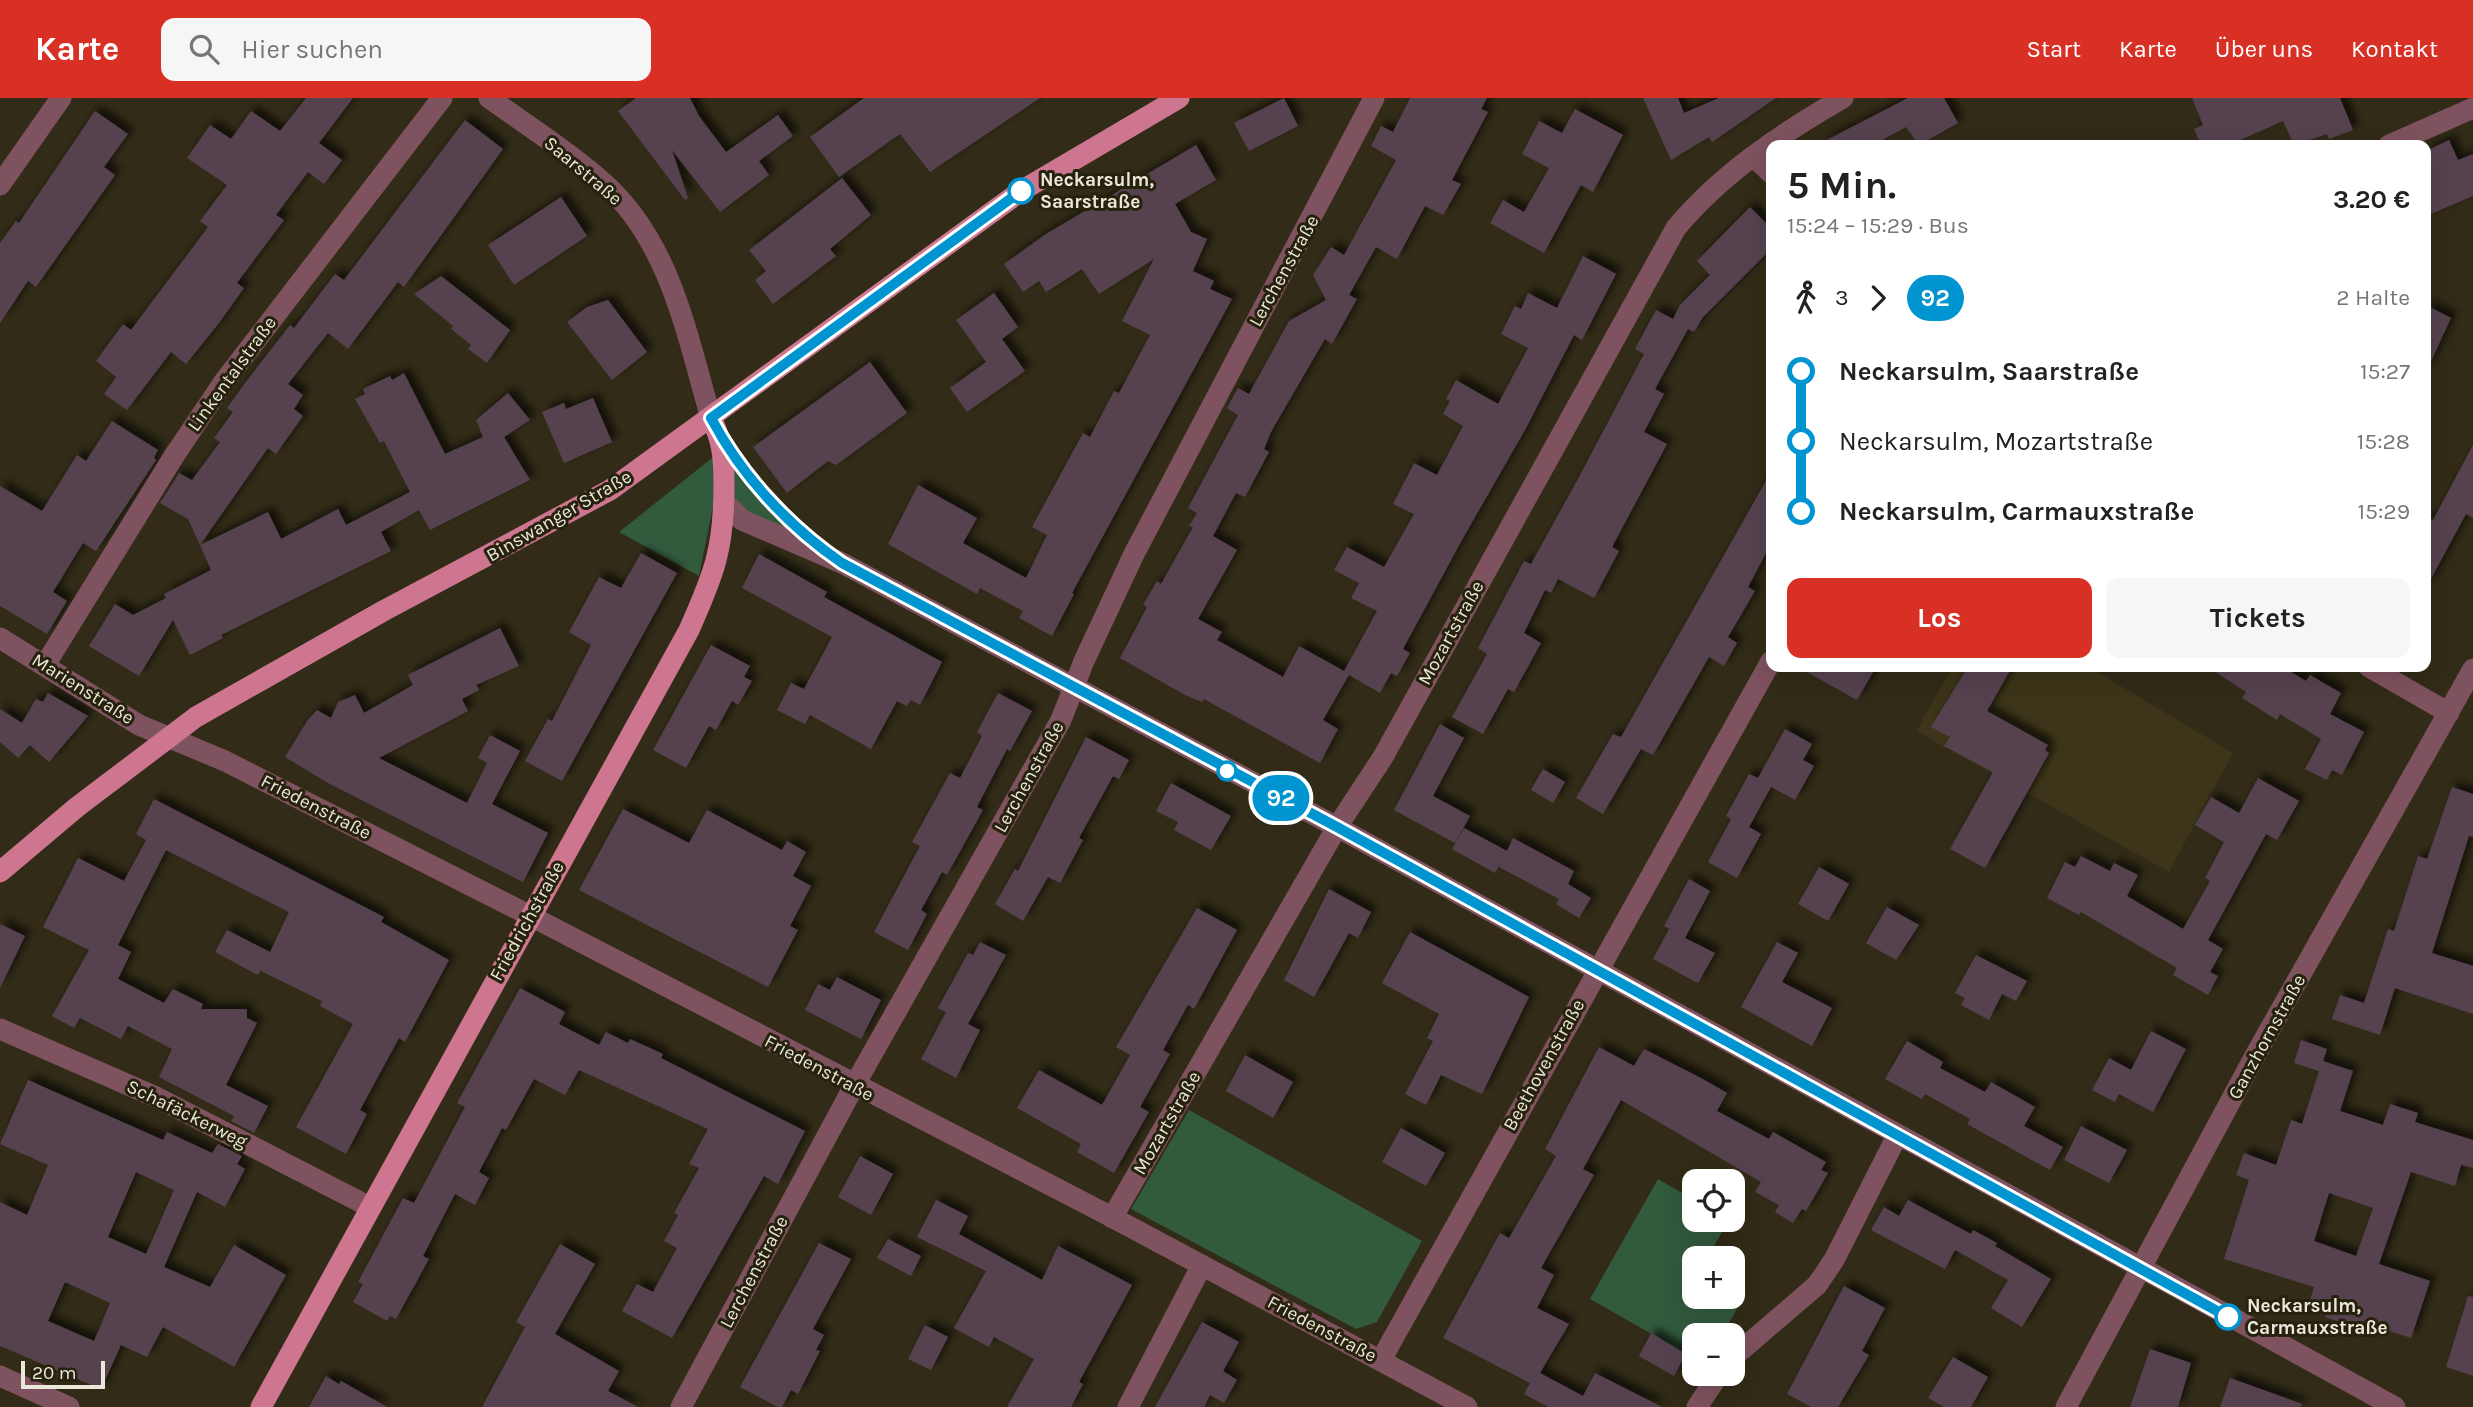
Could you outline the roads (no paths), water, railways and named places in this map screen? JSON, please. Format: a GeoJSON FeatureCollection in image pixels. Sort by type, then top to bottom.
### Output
{"type":"FeatureCollection","features":[{"type":"Feature","properties":{"kind":"main road","name":"Binswanger Straße"},"geometry":{"type":"LineString","coordinates":[[0,872],[168,736],[385,610],[610,490],[1021,191],[1179,98]]}},
{"type":"Feature","properties":{"kind":"main road","name":"Friedrichstraße"},"geometry":{"type":"LineString","coordinates":[[261,1407],[689,631],[721,548],[724,502],[722,441],[711,418]]}},
{"type":"Feature","properties":{"kind":"street"},"geometry":{"type":"LineString","coordinates":[[0,185],[61,98]]}},
{"type":"Feature","properties":{"kind":"street","name":"Linkentalstraße"},"geometry":{"type":"LineString","coordinates":[[45,666],[174,456],[223,383],[442,98]]}},
{"type":"Feature","properties":{"kind":"street","name":"Saarstraße"},"geometry":{"type":"LineString","coordinates":[[489,98],[605,184],[629,211],[652,245],[669,278],[711,418]]}},
{"type":"Feature","properties":{"kind":"street","name":"Lerchenstraße"},"geometry":{"type":"LineString","coordinates":[[681,1407],[854,1086],[1062,720],[1073,689],[1134,554],[1182,458],[1320,205],[1374,98]]}},
{"type":"Feature","properties":{"kind":"street","name":"Mozartstraße"},"geometry":{"type":"LineString","coordinates":[[1780,140],[1843,98]]}},
{"type":"Feature","properties":{"kind":"street"},"geometry":{"type":"LineString","coordinates":[[2400,140],[2473,108]]}},
{"type":"Feature","properties":{"kind":"street","name":"Mozartstraße"},"geometry":{"type":"LineString","coordinates":[[1112,1218],[1337,827],[1383,757],[1676,228],[1702,198],[1766,149]]}},
{"type":"Feature","properties":{"kind":"street"},"geometry":{"type":"LineString","coordinates":[[1754,157],[1766,168]]}},
{"type":"Feature","properties":{"kind":"street"},"geometry":{"type":"LineString","coordinates":[[724,502],[742,520],[842,563],[1073,689],[1337,827],[1596,972],[2395,1407]]}},
{"type":"Feature","properties":{"kind":"street","name":"Marienstraße"},"geometry":{"type":"LineString","coordinates":[[0,638],[139,725],[168,736]]}},
{"type":"Feature","properties":{"kind":"street","name":"Beethovenstraße"},"geometry":{"type":"LineString","coordinates":[[1381,1360],[1766,670]]}},
{"type":"Feature","properties":{"kind":"street","name":"Ganzhornstraße"},"geometry":{"type":"LineString","coordinates":[[2066,1407],[2139,1268],[2473,670]]}},
{"type":"Feature","properties":{"kind":"street"},"geometry":{"type":"LineString","coordinates":[[2378,672],[2449,713]]}},
{"type":"Feature","properties":{"kind":"street","name":"Friedenstraße"},"geometry":{"type":"LineString","coordinates":[[168,736],[225,761],[530,916],[1202,1265],[1466,1407]]}},
{"type":"Feature","properties":{"kind":"street","name":"Schafäckerweg"},"geometry":{"type":"LineString","coordinates":[[0,1029],[156,1097],[370,1207]]}},
{"type":"Feature","properties":{"kind":"street"},"geometry":{"type":"LineString","coordinates":[[1745,1347],[1818,1285],[1834,1260],[1896,1136]]}},
{"type":"Feature","properties":{"kind":"street"},"geometry":{"type":"LineString","coordinates":[[1128,1407],[1202,1265]]}},
{"type":"Feature","properties":{"kind":"street"},"geometry":{"type":"LineString","coordinates":[[0,1376],[69,1407]]}},
{"type":"Feature","properties":{"kind":"street"},"geometry":{"type":"LineString","coordinates":[[1697,1407],[1711,1386]]}},
{"type":"Feature","properties":{"kind":"place","name":"Neckarsulm, Saarstraße"},"geometry":{"type":"Point","coordinates":[1021,191]}},
{"type":"Feature","properties":{"kind":"place","name":"Neckarsulm, Carmauxstraße"},"geometry":{"type":"Point","coordinates":[2228,1317]}}]}
